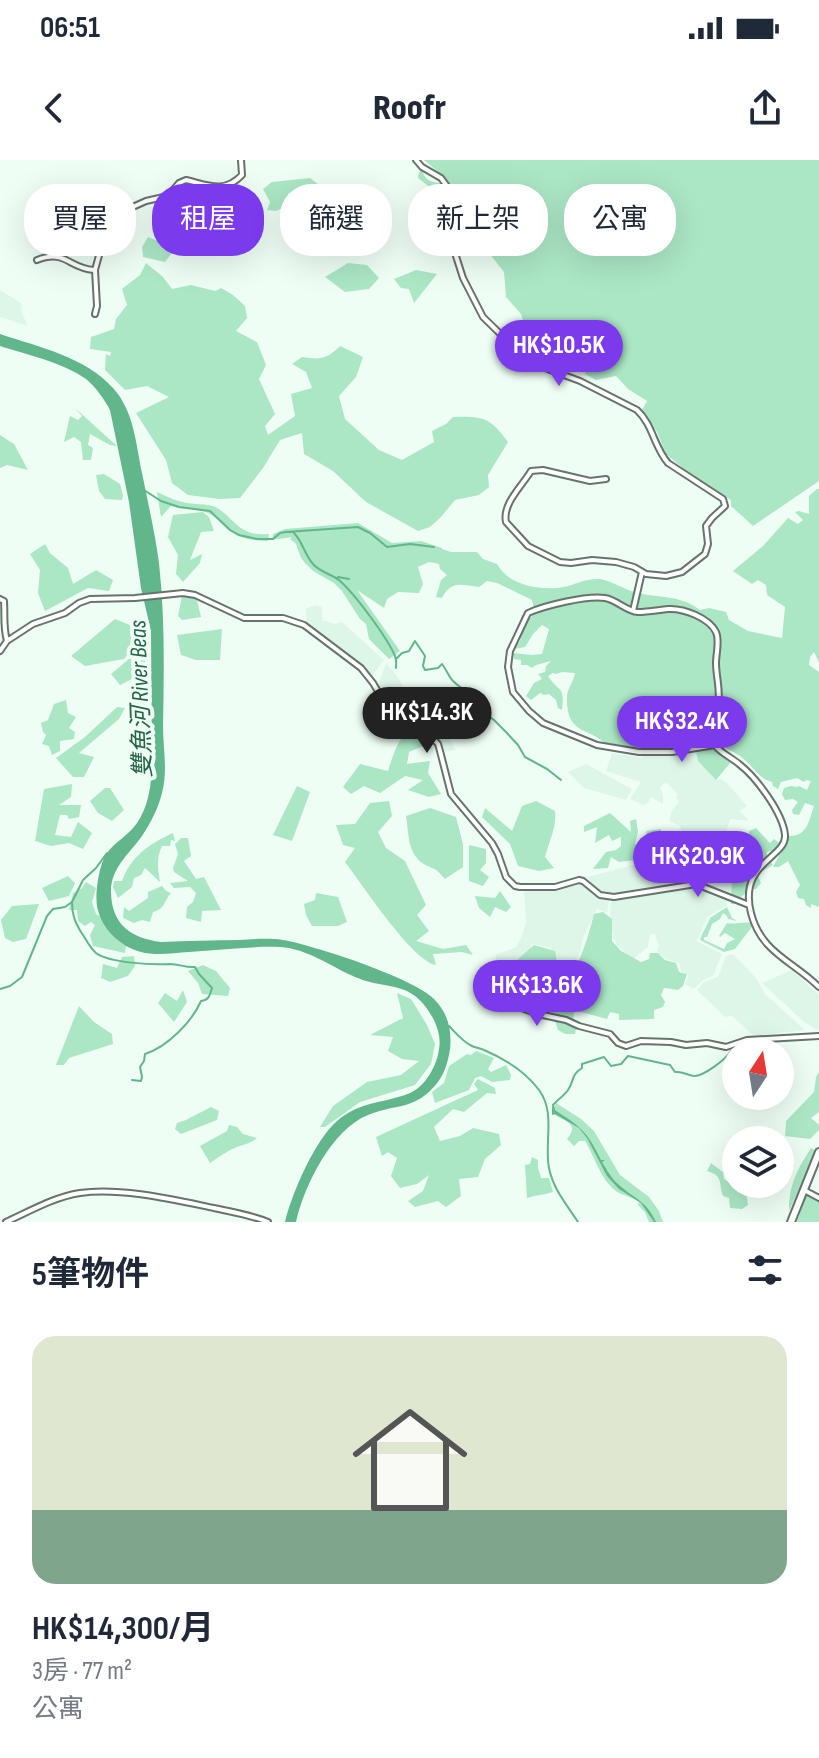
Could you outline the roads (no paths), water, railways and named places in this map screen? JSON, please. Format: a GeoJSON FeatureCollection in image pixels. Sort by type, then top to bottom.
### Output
{"type":"FeatureCollection","features":[{"type":"Feature","properties":{"kind":"main road"},"geometry":{"type":"LineString","coordinates":[[791,1222],[819,1152]]}},
{"type":"Feature","properties":{"kind":"street"},"geometry":{"type":"LineString","coordinates":[[95,314],[95,270],[110,228],[123,212],[146,201],[168,196],[186,180],[228,186],[242,175],[241,160]]}},
{"type":"Feature","properties":{"kind":"street"},"geometry":{"type":"LineString","coordinates":[[416,160],[441,178],[452,193],[455,253],[463,278],[483,317],[529,362],[580,381],[637,410],[649,425],[663,458],[724,501],[725,506],[706,526],[705,554],[682,572],[666,576],[651,575],[628,565],[602,560],[560,562],[528,546],[506,522],[505,508],[531,471],[543,470],[590,481],[606,479]]}},
{"type":"Feature","properties":{"kind":"street"},"geometry":{"type":"LineString","coordinates":[[37,260],[56,256],[79,267],[95,270]]}},
{"type":"Feature","properties":{"kind":"street"},"geometry":{"type":"LineString","coordinates":[[633,611],[642,572]]}},
{"type":"Feature","properties":{"kind":"street"},"geometry":{"type":"LineString","coordinates":[[0,651],[7,641],[33,624],[65,613],[90,599],[189,593],[244,618],[283,618],[297,622],[361,668],[386,705],[418,722],[438,744],[451,794],[492,843],[506,877],[515,886],[555,887],[579,880],[600,895],[614,897],[696,884],[749,905]]}},
{"type":"Feature","properties":{"kind":"street"},"geometry":{"type":"LineString","coordinates":[[715,745],[672,752],[639,752],[597,745],[543,723],[513,692],[508,667],[508,658],[529,612],[556,604],[602,597],[633,611],[678,609],[704,620],[716,632],[719,693],[710,737],[715,745],[757,781],[771,802],[784,832],[783,845],[760,866],[753,877],[749,905],[765,944],[819,987]]}},
{"type":"Feature","properties":{"kind":"street"},"geometry":{"type":"LineString","coordinates":[[0,599],[4,604],[7,641]]}},
{"type":"Feature","properties":{"kind":"street"},"geometry":{"type":"LineString","coordinates":[[516,1006],[610,1034],[626,1046],[641,1041],[686,1045],[707,1043],[726,1047],[747,1040],[819,1036]]}},
{"type":"Feature","properties":{"kind":"street"},"geometry":{"type":"LineString","coordinates":[[804,1190],[819,1198]]}},
{"type":"Feature","properties":{"kind":"street"},"geometry":{"type":"LineString","coordinates":[[6,1222],[52,1200],[80,1193],[104,1192],[200,1205],[268,1222]]}},
{"type":"Feature","properties":{"kind":"waterway"},"geometry":{"type":"LineString","coordinates":[[144,490],[161,501],[179,507],[210,511],[230,530],[257,539],[273,539],[286,532],[358,527],[387,547],[410,544],[434,547]]}},
{"type":"Feature","properties":{"kind":"waterway"},"geometry":{"type":"LineString","coordinates":[[294,533],[313,564],[339,580],[370,616],[391,648],[396,668]]}},
{"type":"Feature","properties":{"kind":"waterway"},"geometry":{"type":"LineString","coordinates":[[338,577],[349,579]]}},
{"type":"Feature","properties":{"kind":"waterway"},"geometry":{"type":"LineString","coordinates":[[396,659],[409,651],[415,641],[425,656],[425,670],[438,668],[442,664],[453,681],[468,694],[474,706],[494,720],[525,757],[561,780]]}},
{"type":"Feature","properties":{"kind":"waterway"},"geometry":{"type":"LineString","coordinates":[[0,989],[22,977],[47,916],[53,909],[72,902],[83,880],[107,853]]}},
{"type":"Feature","properties":{"kind":"waterway"},"geometry":{"type":"LineString","coordinates":[[72,902],[77,925],[96,953],[121,961],[195,967],[212,988],[209,997],[201,1001],[178,1033],[145,1054],[140,1067],[141,1081],[132,1080]]}},
{"type":"Feature","properties":{"kind":"waterway"},"geometry":{"type":"LineString","coordinates":[[449,1026],[469,1044],[514,1066],[539,1090],[547,1108],[551,1176],[578,1222]]}},
{"type":"Feature","properties":{"kind":"waterway"},"geometry":{"type":"LineString","coordinates":[[554,1109],[553,1105],[568,1090],[582,1064],[604,1057],[611,1066],[621,1064],[628,1056],[670,1065],[675,1072],[694,1076],[722,1061]]}},
{"type":"Feature","properties":{"kind":"water label","name":"雙魚河 River Beas"},"geometry":{"type":"Point","coordinates":[140,699]}}]}
